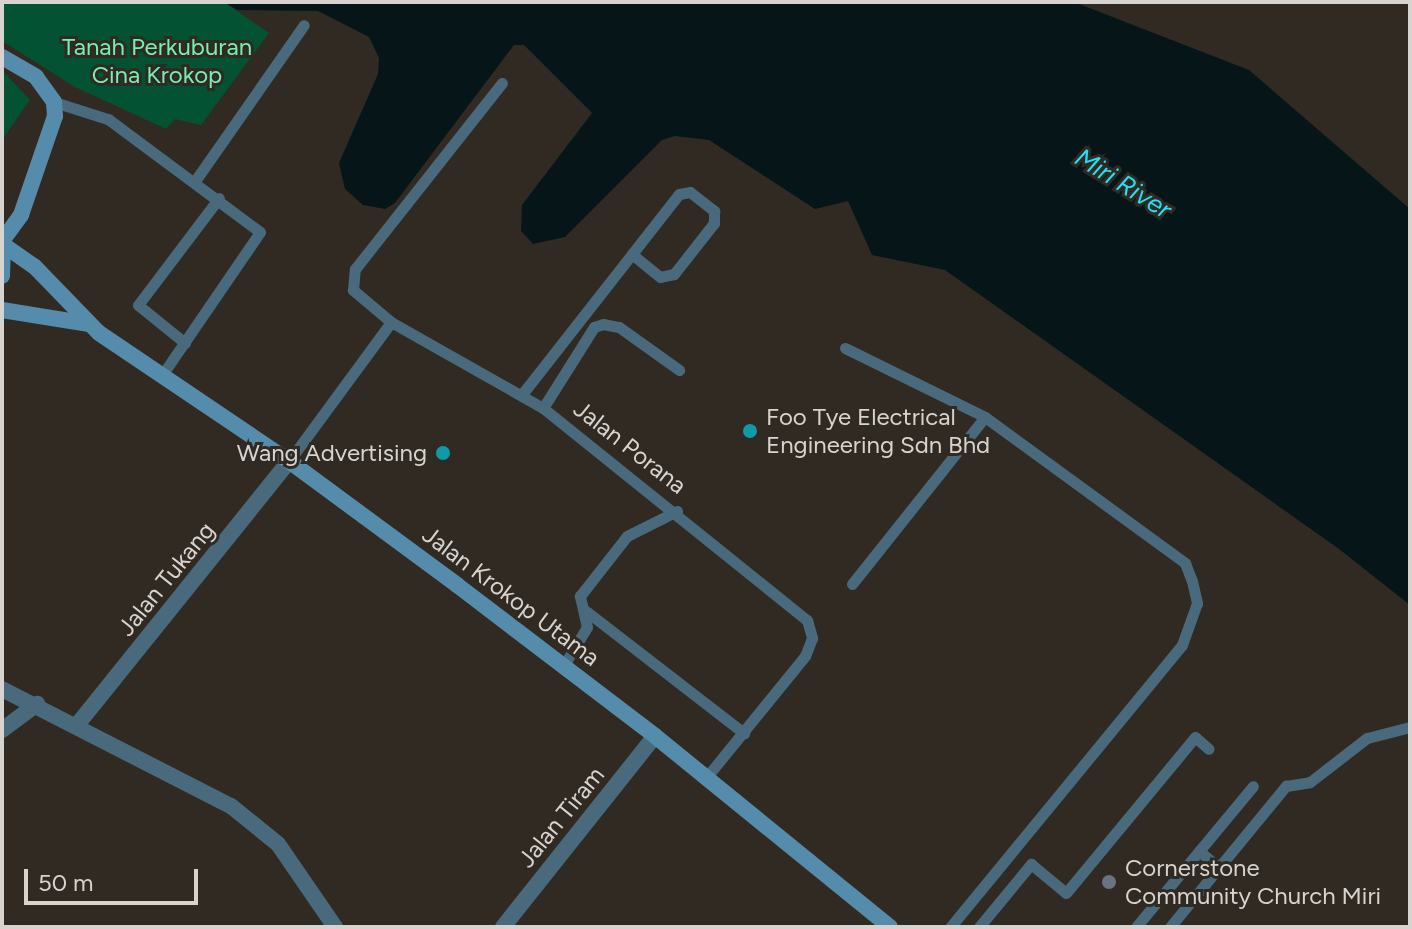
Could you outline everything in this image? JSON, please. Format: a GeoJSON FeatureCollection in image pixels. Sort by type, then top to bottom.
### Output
{"type":"FeatureCollection","features":[{"type":"Feature","properties":{"kind":"street"},"geometry":{"type":"LineString","coordinates":[[2,57],[36,77],[54,102],[50,138],[36,179],[21,215],[3,241],[2,276]]}},
{"type":"Feature","properties":{"kind":"street"},"geometry":{"type":"LineString","coordinates":[[3,241],[34,266],[88,324]]}},
{"type":"Feature","properties":{"kind":"street"},"geometry":{"type":"LineString","coordinates":[[2,310],[88,324]]}},
{"type":"Feature","properties":{"kind":"street","name":"Jalan Krokop Utama"},"geometry":{"type":"LineString","coordinates":[[88,324],[289,461],[564,665],[890,927]]}},
{"type":"Feature","properties":{"kind":"street","name":"Jalan Tukang"},"geometry":{"type":"LineString","coordinates":[[77,725],[289,461]]}},
{"type":"Feature","properties":{"kind":"street"},"geometry":{"type":"LineString","coordinates":[[2,689],[37,704],[231,806],[278,844],[335,927]]}},
{"type":"Feature","properties":{"kind":"street"},"geometry":{"type":"LineString","coordinates":[[2,730],[37,704]]}},
{"type":"Feature","properties":{"kind":"street","name":"Jalan Tiram"},"geometry":{"type":"LineString","coordinates":[[503,927],[655,736]]}},
{"type":"Feature","properties":{"kind":"lane"},"geometry":{"type":"LineString","coordinates":[[195,181],[304,25]]}},
{"type":"Feature","properties":{"kind":"lane","name":"Jalan Porana"},"geometry":{"type":"LineString","coordinates":[[502,83],[355,269],[353,290],[391,322],[523,393],[677,511],[807,620],[812,638],[805,656],[706,778]]}},
{"type":"Feature","properties":{"kind":"lane"},"geometry":{"type":"LineString","coordinates":[[54,102],[108,119],[257,227],[259,238],[162,375]]}},
{"type":"Feature","properties":{"kind":"lane"},"geometry":{"type":"LineString","coordinates":[[523,393],[632,254],[684,191],[714,211],[714,223],[674,274],[660,277],[632,254]]}},
{"type":"Feature","properties":{"kind":"lane"},"geometry":{"type":"LineString","coordinates":[[185,343],[138,305],[219,198]]}},
{"type":"Feature","properties":{"kind":"lane"},"geometry":{"type":"LineString","coordinates":[[289,461],[391,322]]}},
{"type":"Feature","properties":{"kind":"lane"},"geometry":{"type":"LineString","coordinates":[[543,408],[594,327],[603,324],[619,327],[679,370]]}},
{"type":"Feature","properties":{"kind":"lane"},"geometry":{"type":"LineString","coordinates":[[845,348],[985,417],[1185,563],[1197,603],[1182,645],[950,927]]}},
{"type":"Feature","properties":{"kind":"lane"},"geometry":{"type":"LineString","coordinates":[[852,584],[985,417]]}},
{"type":"Feature","properties":{"kind":"lane"},"geometry":{"type":"LineString","coordinates":[[564,665],[587,627],[580,596],[627,536],[677,511]]}},
{"type":"Feature","properties":{"kind":"lane"},"geometry":{"type":"LineString","coordinates":[[584,610],[744,733]]}},
{"type":"Feature","properties":{"kind":"lane"},"geometry":{"type":"LineString","coordinates":[[1170,927],[1286,786],[1310,782],[1367,738],[1410,727]]}},
{"type":"Feature","properties":{"kind":"lane"},"geometry":{"type":"LineString","coordinates":[[979,927],[1031,864],[1066,893],[1195,737],[1209,749]]}},
{"type":"Feature","properties":{"kind":"lane"},"geometry":{"type":"LineString","coordinates":[[1136,927],[1253,786]]}},
{"type":"Feature","properties":{"kind":"lane"},"geometry":{"type":"LineString","coordinates":[[1199,851],[1218,867]]}},
{"type":"Feature","properties":{"kind":"green space","name":"Tanah Perkuburan Cina Krokop"},"geometry":{"type":"Polygon","coordinates":[[[2,2],[224,2],[269,33],[201,125],[175,119],[166,129],[75,87],[2,41],[2,2]]]}},
{"type":"Feature","properties":{"kind":"green space","name":"Tanah Perkuburan Cina Krokop"},"geometry":{"type":"Polygon","coordinates":[[[2,70],[30,100],[2,140],[2,70]]]}},
{"type":"Feature","properties":{"kind":"water","name":"Miri River"},"geometry":{"type":"Polygon","coordinates":[[[224,2],[1074,2],[1249,70],[1410,209],[1410,605],[1339,549],[945,270],[872,255],[848,201],[815,209],[709,140],[675,136],[662,140],[565,237],[533,244],[521,231],[522,205],[592,113],[524,45],[514,45],[395,203],[385,209],[363,205],[345,189],[339,163],[378,74],[379,58],[369,37],[318,11],[237,10],[224,2]]]}},
{"type":"Feature","properties":{"kind":"place","name":"Foo Tye Electrical Engineering Sdn Bhd"},"geometry":{"type":"Point","coordinates":[750,431]}},
{"type":"Feature","properties":{"kind":"place","name":"Wang Advertising"},"geometry":{"type":"Point","coordinates":[443,453]}},
{"type":"Feature","properties":{"kind":"place","name":"Cornerstone Community Church Miri"},"geometry":{"type":"Point","coordinates":[1109,882]}}]}
